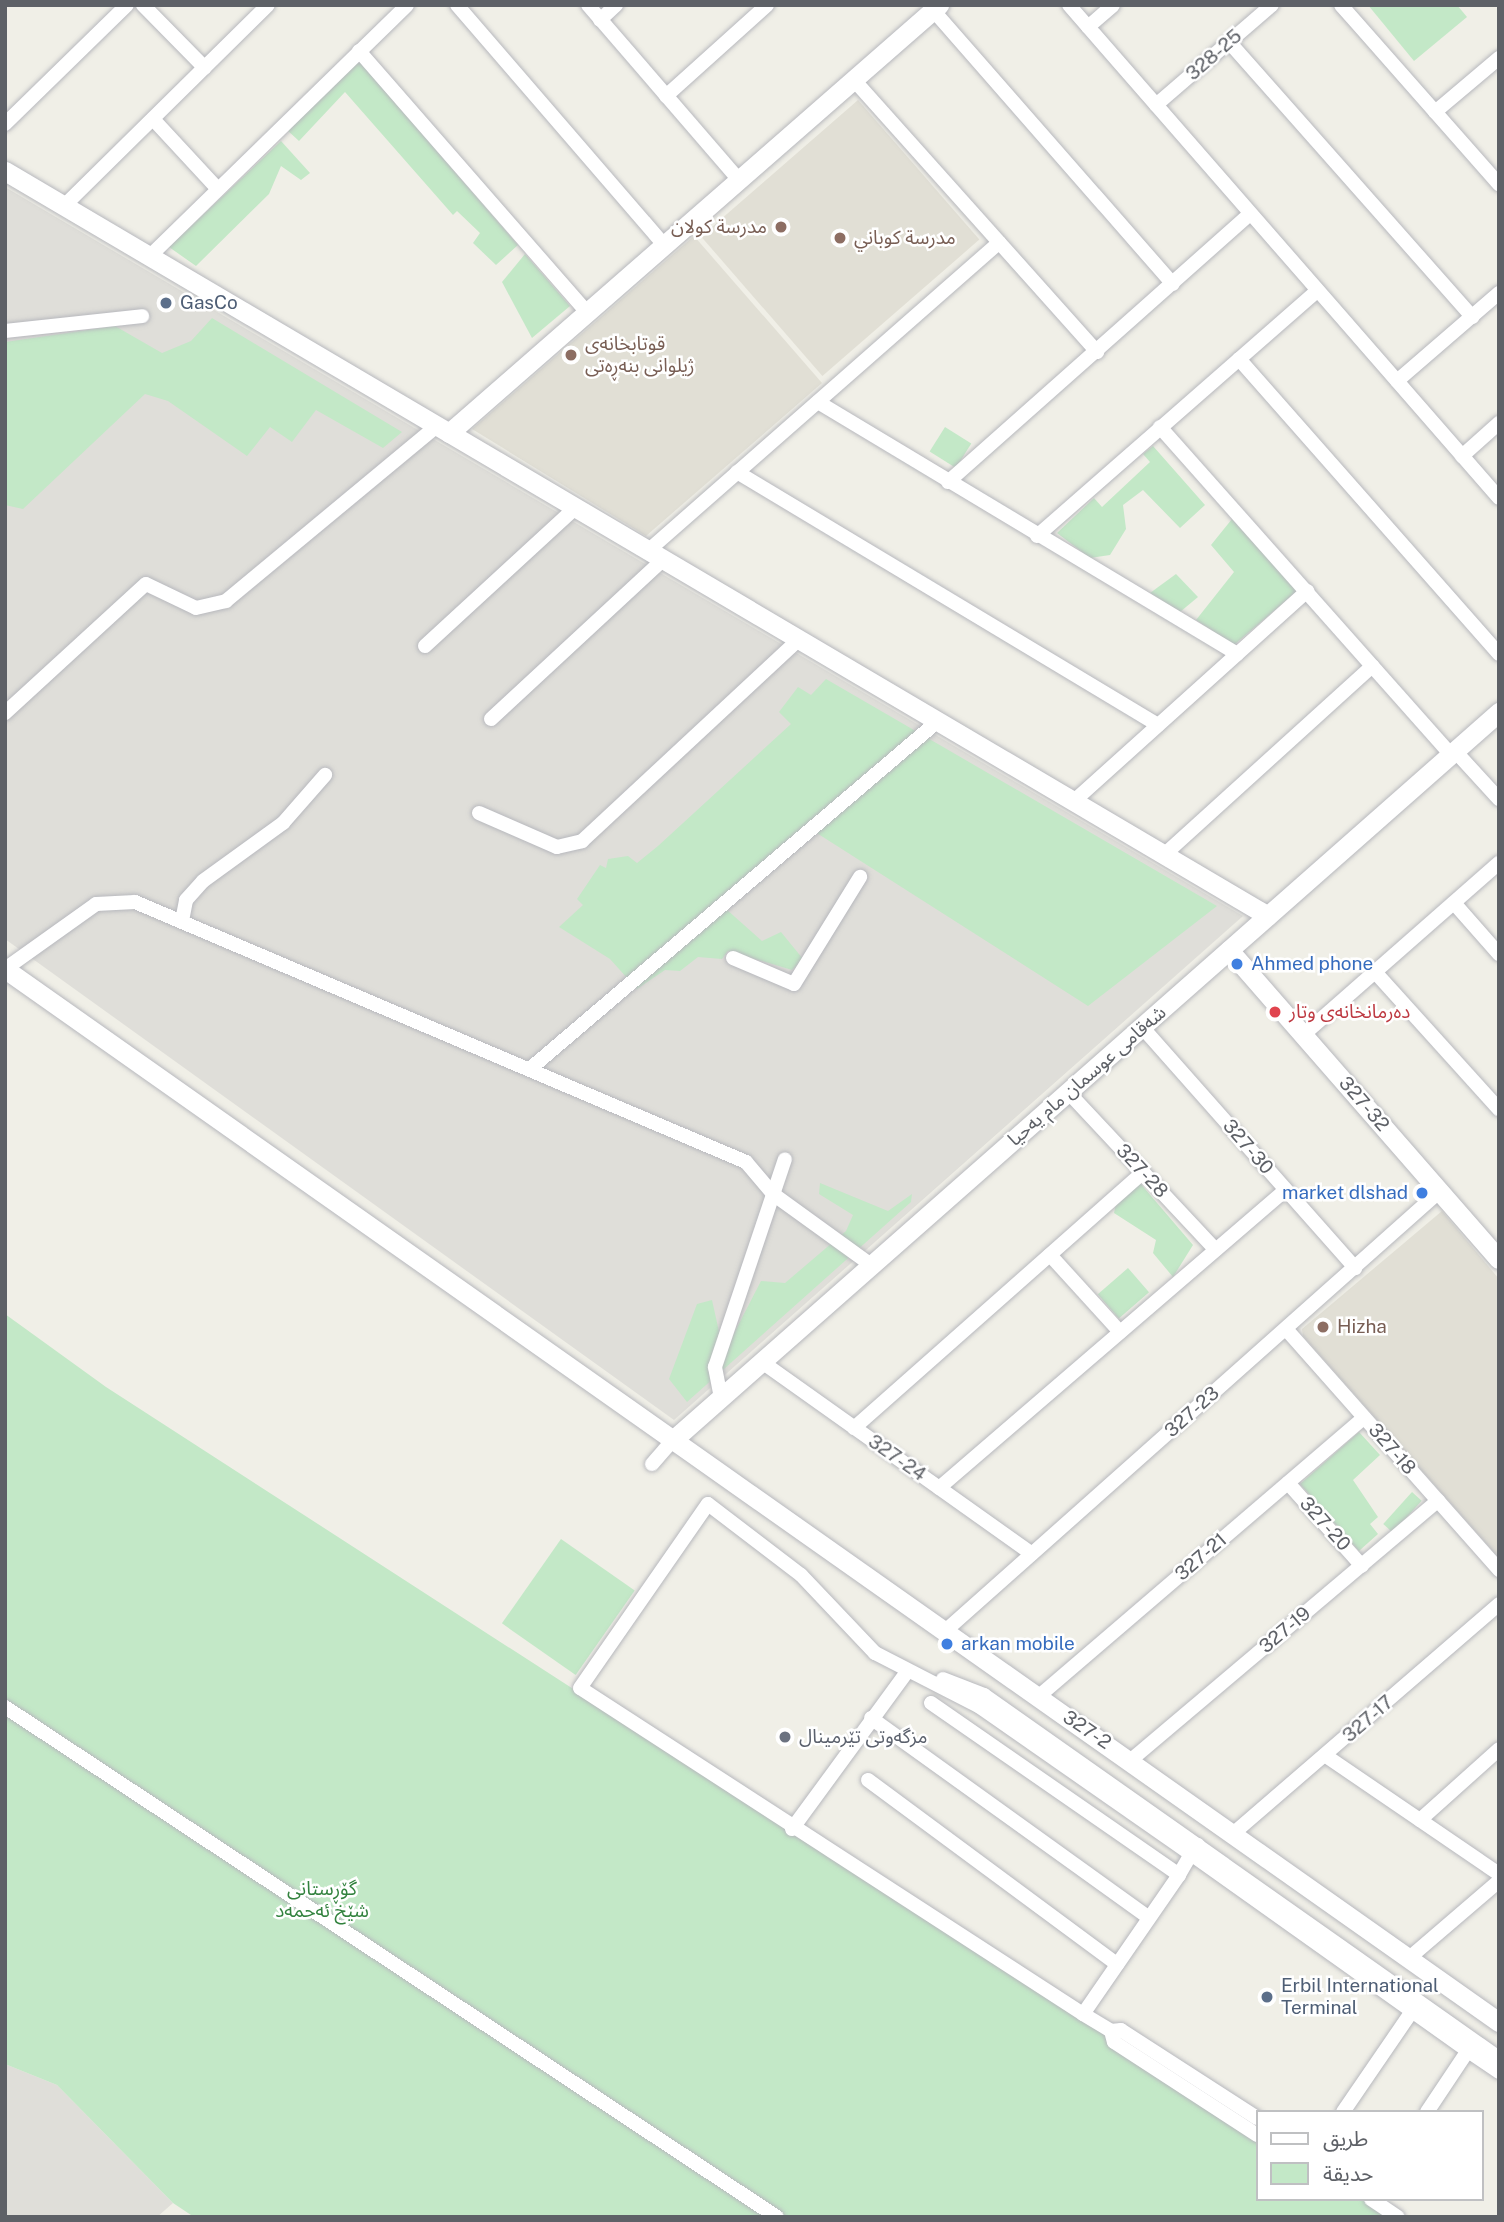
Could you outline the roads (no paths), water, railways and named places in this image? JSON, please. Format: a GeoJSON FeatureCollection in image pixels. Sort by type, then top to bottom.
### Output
{"type":"FeatureCollection","features":[{"type":"Feature","properties":{"kind":"street"},"geometry":{"type":"LineString","coordinates":[[5,124],[127,5]]}},
{"type":"Feature","properties":{"kind":"street"},"geometry":{"type":"LineString","coordinates":[[143,5],[205,68]]}},
{"type":"Feature","properties":{"kind":"street"},"geometry":{"type":"LineString","coordinates":[[64,206],[268,5]]}},
{"type":"Feature","properties":{"kind":"street"},"geometry":{"type":"LineString","coordinates":[[150,256],[216,187],[407,5]]}},
{"type":"Feature","properties":{"kind":"street"},"geometry":{"type":"LineString","coordinates":[[457,5],[663,244]]}},
{"type":"Feature","properties":{"kind":"street"},"geometry":{"type":"LineString","coordinates":[[587,5],[738,179]]}},
{"type":"Feature","properties":{"kind":"street"},"geometry":{"type":"LineString","coordinates":[[600,20],[616,5]]}},
{"type":"Feature","properties":{"kind":"street"},"geometry":{"type":"LineString","coordinates":[[666,96],[767,5]]}},
{"type":"Feature","properties":{"kind":"street"},"geometry":{"type":"LineString","coordinates":[[1069,5],[1499,498]]}},
{"type":"Feature","properties":{"kind":"street"},"geometry":{"type":"LineString","coordinates":[[1088,27],[1113,5]]}},
{"type":"Feature","properties":{"kind":"street","name":"328-25"},"geometry":{"type":"LineString","coordinates":[[1156,105],[1272,5]]}},
{"type":"Feature","properties":{"kind":"street"},"geometry":{"type":"LineString","coordinates":[[1341,5],[1499,184]]}},
{"type":"Feature","properties":{"kind":"street"},"geometry":{"type":"LineString","coordinates":[[5,713],[146,584],[196,608],[226,601],[443,429],[663,244],[936,8],[1173,284]]}},
{"type":"Feature","properties":{"kind":"street"},"geometry":{"type":"LineString","coordinates":[[1230,43],[1472,317]]}},
{"type":"Feature","properties":{"kind":"street"},"geometry":{"type":"LineString","coordinates":[[359,51],[585,310]]}},
{"type":"Feature","properties":{"kind":"street"},"geometry":{"type":"LineString","coordinates":[[1435,112],[1499,58]]}},
{"type":"Feature","properties":{"kind":"street"},"geometry":{"type":"LineString","coordinates":[[854,80],[1097,352]]}},
{"type":"Feature","properties":{"kind":"street"},"geometry":{"type":"LineString","coordinates":[[153,119],[216,187]]}},
{"type":"Feature","properties":{"kind":"street"},"geometry":{"type":"LineString","coordinates":[[5,171],[1268,916]]}},
{"type":"Feature","properties":{"kind":"street"},"geometry":{"type":"LineString","coordinates":[[948,482],[1250,214]]}},
{"type":"Feature","properties":{"kind":"street"},"geometry":{"type":"LineString","coordinates":[[491,719],[737,472],[999,242]]}},
{"type":"Feature","properties":{"kind":"street"},"geometry":{"type":"LineString","coordinates":[[1037,536],[1317,291]]}},
{"type":"Feature","properties":{"kind":"street"},"geometry":{"type":"LineString","coordinates":[[1397,381],[1499,293]]}},
{"type":"Feature","properties":{"kind":"street"},"geometry":{"type":"LineString","coordinates":[[5,331],[142,316]]}},
{"type":"Feature","properties":{"kind":"street"},"geometry":{"type":"LineString","coordinates":[[1239,359],[1499,654]]}},
{"type":"Feature","properties":{"kind":"street"},"geometry":{"type":"LineString","coordinates":[[818,402],[1237,654]]}},
{"type":"Feature","properties":{"kind":"street"},"geometry":{"type":"LineString","coordinates":[[1462,456],[1499,423]]}},
{"type":"Feature","properties":{"kind":"street"},"geometry":{"type":"LineString","coordinates":[[1160,427],[1371,666],[1499,799]]}},
{"type":"Feature","properties":{"kind":"street"},"geometry":{"type":"LineString","coordinates":[[737,472],[1158,725]]}},
{"type":"Feature","properties":{"kind":"street"},"geometry":{"type":"LineString","coordinates":[[425,646],[576,507]]}},
{"type":"Feature","properties":{"kind":"street"},"geometry":{"type":"LineString","coordinates":[[1074,801],[1307,592]]}},
{"type":"Feature","properties":{"kind":"street"},"geometry":{"type":"LineString","coordinates":[[479,813],[557,847],[582,841],[799,639]]}},
{"type":"Feature","properties":{"kind":"street"},"geometry":{"type":"LineString","coordinates":[[1165,854],[1371,666]]}},
{"type":"Feature","properties":{"kind":"street","name":"شەقامی عوسمان مام یەحیا"},"geometry":{"type":"LineString","coordinates":[[674,1439],[1499,712]]}},
{"type":"Feature","properties":{"kind":"street"},"geometry":{"type":"LineString","coordinates":[[531,1068],[938,721]]}},
{"type":"Feature","properties":{"kind":"street"},"geometry":{"type":"LineString","coordinates":[[182,921],[186,900],[203,881],[283,822],[325,775]]}},
{"type":"Feature","properties":{"kind":"street"},"geometry":{"type":"LineString","coordinates":[[1303,1035],[1499,863]]}},
{"type":"Feature","properties":{"kind":"street"},"geometry":{"type":"LineString","coordinates":[[733,958],[794,984],[860,877]]}},
{"type":"Feature","properties":{"kind":"street"},"geometry":{"type":"LineString","coordinates":[[5,969],[96,904],[135,902],[531,1068],[746,1162],[773,1194],[871,1265]]}},
{"type":"Feature","properties":{"kind":"street"},"geometry":{"type":"LineString","coordinates":[[1454,903],[1499,954]]}},
{"type":"Feature","properties":{"kind":"street","name":"327-32"},"geometry":{"type":"LineString","coordinates":[[1229,950],[1440,1191],[1496,1249]]}},
{"type":"Feature","properties":{"kind":"street","name":"327-2"},"geometry":{"type":"LineString","coordinates":[[5,969],[944,1632],[1235,1832],[1408,1959],[1498,2020]]}},
{"type":"Feature","properties":{"kind":"street"},"geometry":{"type":"LineString","coordinates":[[1376,972],[1499,1109]]}},
{"type":"Feature","properties":{"kind":"street","name":"327-30"},"geometry":{"type":"LineString","coordinates":[[1142,1027],[1355,1268]]}},
{"type":"Feature","properties":{"kind":"street","name":"327-28"},"geometry":{"type":"LineString","coordinates":[[1068,1092],[1216,1250]]}},
{"type":"Feature","properties":{"kind":"street"},"geometry":{"type":"LineString","coordinates":[[721,1398],[715,1367],[785,1159]]}},
{"type":"Feature","properties":{"kind":"street"},"geometry":{"type":"LineString","coordinates":[[854,1428],[1143,1172]]}},
{"type":"Feature","properties":{"kind":"street"},"geometry":{"type":"LineString","coordinates":[[939,1488],[1286,1190]]}},
{"type":"Feature","properties":{"kind":"street","name":"327-23"},"geometry":{"type":"LineString","coordinates":[[944,1632],[1440,1191]]}},
{"type":"Feature","properties":{"kind":"street"},"geometry":{"type":"LineString","coordinates":[[1050,1255],[1120,1332]]}},
{"type":"Feature","properties":{"kind":"street","name":"327-18"},"geometry":{"type":"LineString","coordinates":[[1286,1329],[1499,1570]]}},
{"type":"Feature","properties":{"kind":"street","name":"327-24"},"geometry":{"type":"LineString","coordinates":[[762,1362],[1032,1554]]}},
{"type":"Feature","properties":{"kind":"street","name":"327-21"},"geometry":{"type":"LineString","coordinates":[[1038,1697],[1364,1418]]}},
{"type":"Feature","properties":{"kind":"street"},"geometry":{"type":"LineString","coordinates":[[652,1464],[674,1439]]}},
{"type":"Feature","properties":{"kind":"street","name":"327-20"},"geometry":{"type":"LineString","coordinates":[[1288,1483],[1362,1566]]}},
{"type":"Feature","properties":{"kind":"street","name":"327-19"},"geometry":{"type":"LineString","coordinates":[[1131,1760],[1438,1501]]}},
{"type":"Feature","properties":{"kind":"street"},"geometry":{"type":"LineString","coordinates":[[1256,2117],[1121,2030],[1111,2031],[1083,2014],[792,1829],[580,1688],[708,1504],[801,1576],[875,1653],[907,1672],[928,1679],[980,1707],[1194,1850],[1471,2046],[1499,2072]]}},
{"type":"Feature","properties":{"kind":"street","name":"327-17"},"geometry":{"type":"LineString","coordinates":[[1235,1832],[1499,1604]]}},
{"type":"Feature","properties":{"kind":"street"},"geometry":{"type":"LineString","coordinates":[[792,1829],[907,1672]]}},
{"type":"Feature","properties":{"kind":"street"},"geometry":{"type":"LineString","coordinates":[[931,1703],[1179,1875]]}},
{"type":"Feature","properties":{"kind":"street"},"geometry":{"type":"LineString","coordinates":[[5,1707],[778,2217]]}},
{"type":"Feature","properties":{"kind":"street"},"geometry":{"type":"LineString","coordinates":[[871,1718],[1149,1918]]}},
{"type":"Feature","properties":{"kind":"street"},"geometry":{"type":"LineString","coordinates":[[1420,1820],[1499,1749]]}},
{"type":"Feature","properties":{"kind":"street"},"geometry":{"type":"LineString","coordinates":[[1326,1756],[1499,1874]]}},
{"type":"Feature","properties":{"kind":"street"},"geometry":{"type":"LineString","coordinates":[[868,1780],[1117,1964]]}},
{"type":"Feature","properties":{"kind":"street"},"geometry":{"type":"LineString","coordinates":[[1083,2014],[1194,1850]]}},
{"type":"Feature","properties":{"kind":"street"},"geometry":{"type":"LineString","coordinates":[[1408,1959],[1499,1881]]}},
{"type":"Feature","properties":{"kind":"street"},"geometry":{"type":"LineString","coordinates":[[1344,2110],[1414,2008]]}},
{"type":"Feature","properties":{"kind":"street"},"geometry":{"type":"LineString","coordinates":[[1111,2031],[1114,2042],[1256,2134]]}},
{"type":"Feature","properties":{"kind":"street"},"geometry":{"type":"LineString","coordinates":[[1471,2046],[1499,2058]]}},
{"type":"Feature","properties":{"kind":"street"},"geometry":{"type":"LineString","coordinates":[[1428,2110],[1471,2046]]}},
{"type":"Feature","properties":{"kind":"street"},"geometry":{"type":"LineString","coordinates":[[1374,2201],[1398,2217]]}},
{"type":"Feature","properties":{"kind":"place","name":"مدرسة كولان"},"geometry":{"type":"Point","coordinates":[781,227]}},
{"type":"Feature","properties":{"kind":"place","name":"مدرسة كوباني"},"geometry":{"type":"Point","coordinates":[840,238]}},
{"type":"Feature","properties":{"kind":"place","name":"GasCo"},"geometry":{"type":"Point","coordinates":[166,303]}},
{"type":"Feature","properties":{"kind":"place","name":"قوتابخانەی ژیلوانی بنەڕەتی"},"geometry":{"type":"Point","coordinates":[571,355]}},
{"type":"Feature","properties":{"kind":"place","name":"Ahmed phone"},"geometry":{"type":"Point","coordinates":[1237,964]}},
{"type":"Feature","properties":{"kind":"place","name":"دەرمانخانەی وتار"},"geometry":{"type":"Point","coordinates":[1275,1012]}},
{"type":"Feature","properties":{"kind":"place","name":"market dlshad"},"geometry":{"type":"Point","coordinates":[1422,1193]}},
{"type":"Feature","properties":{"kind":"place","name":"Hizha"},"geometry":{"type":"Point","coordinates":[1323,1327]}},
{"type":"Feature","properties":{"kind":"place","name":"arkan mobile"},"geometry":{"type":"Point","coordinates":[947,1644]}},
{"type":"Feature","properties":{"kind":"place","name":"مزگەوتی تێرمینال"},"geometry":{"type":"Point","coordinates":[785,1737]}},
{"type":"Feature","properties":{"kind":"place","name":"Erbil International Terminal"},"geometry":{"type":"Point","coordinates":[1267,1997]}},
{"type":"Feature","properties":{"kind":"park label","name":"گۆڕستانی شێخ ئەحمەد"},"geometry":{"type":"Point","coordinates":[322,1900]}}]}
